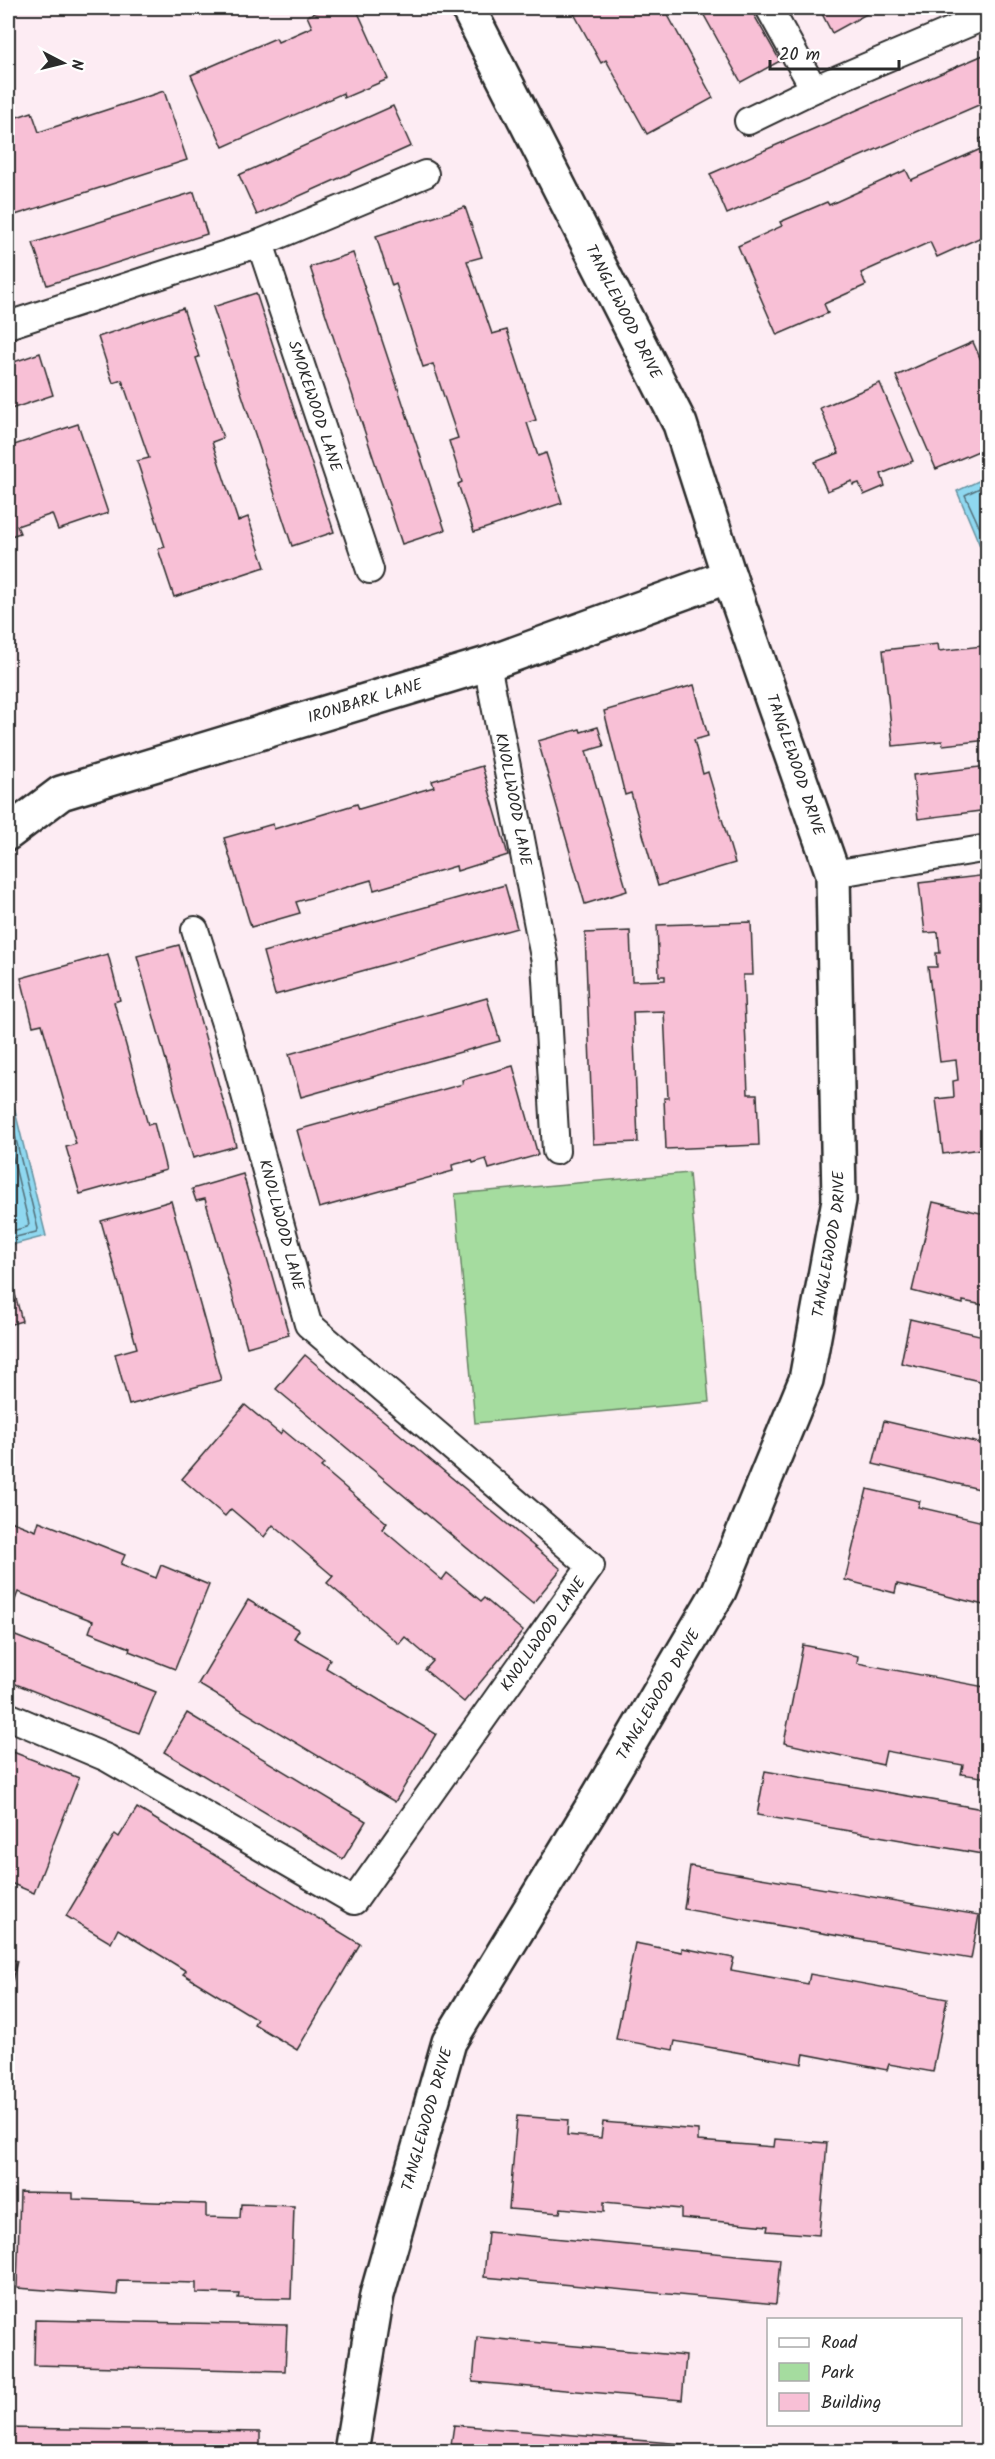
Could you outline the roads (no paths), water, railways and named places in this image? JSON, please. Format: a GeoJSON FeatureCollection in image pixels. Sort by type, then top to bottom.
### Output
{"type":"FeatureCollection","features":[{"type":"Feature","properties":{"kind":"street","name":"TANGLEWOOD DRIVE"},"geometry":{"type":"LineString","coordinates":[[351,2451],[377,2295],[449,2042],[591,1809],[719,1591],[806,1380],[838,1200],[833,874],[729,576],[680,424],[468,8]]}},
{"type":"Feature","properties":{"kind":"street","name":"IRONBARK LANE"},"geometry":{"type":"LineString","coordinates":[[8,832],[61,793],[487,664],[729,576]]}},
{"type":"Feature","properties":{"kind":"lane"},"geometry":{"type":"LineString","coordinates":[[769,8],[814,89]]}},
{"type":"Feature","properties":{"kind":"lane"},"geometry":{"type":"LineString","coordinates":[[748,121],[814,89],[987,15]]}},
{"type":"Feature","properties":{"kind":"lane"},"geometry":{"type":"LineString","coordinates":[[8,325],[260,243],[424,174]]}},
{"type":"Feature","properties":{"kind":"lane","name":"SMOKEWOOD LANE"},"geometry":{"type":"LineString","coordinates":[[260,243],[369,570]]}},
{"type":"Feature","properties":{"kind":"lane","name":"KNOLLWOOD LANE"},"geometry":{"type":"LineString","coordinates":[[487,664],[545,962],[556,1151]]}},
{"type":"Feature","properties":{"kind":"lane"},"geometry":{"type":"LineString","coordinates":[[833,874],[987,848]]}},
{"type":"Feature","properties":{"kind":"lane","name":"KNOLLWOOD LANE"},"geometry":{"type":"LineString","coordinates":[[8,1716],[108,1758],[354,1901],[591,1566],[308,1324],[228,1033],[195,930]]}},
{"type":"Feature","properties":{"kind":"water"},"geometry":{"type":"Polygon","coordinates":[[[987,477],[987,551],[983,553],[957,491],[987,477]]]}},
{"type":"Feature","properties":{"kind":"water"},"geometry":{"type":"Polygon","coordinates":[[[11,1095],[46,1236],[8,1246],[8,1096],[11,1095]]]}}]}
